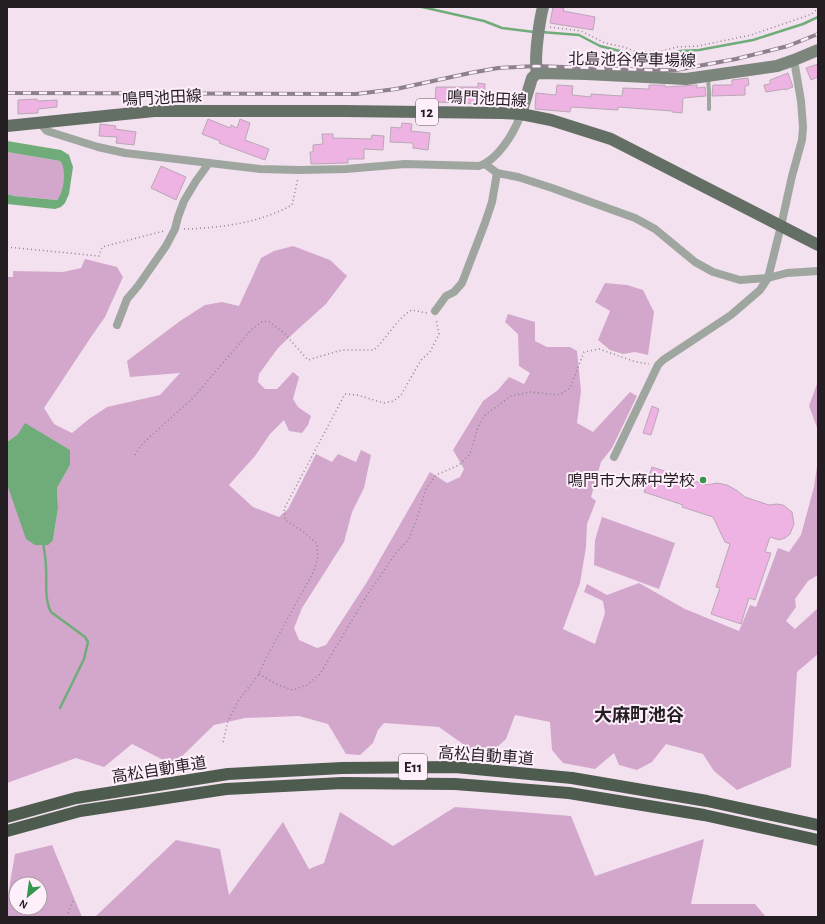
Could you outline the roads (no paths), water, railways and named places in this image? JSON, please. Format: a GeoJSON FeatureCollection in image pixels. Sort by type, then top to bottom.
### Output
{"type":"FeatureCollection","features":[{"type":"Feature","properties":{"kind":"highway","name":"高松自動車道"},"geometry":{"type":"LineString","coordinates":[[7,817],[76,798],[228,774],[342,768],[455,767],[572,778],[707,801],[818,825]]}},
{"type":"Feature","properties":{"kind":"highway","name":"高松自動車道"},"geometry":{"type":"LineString","coordinates":[[7,831],[80,811],[226,789],[342,783],[447,784],[576,794],[704,814],[818,840]]}},
{"type":"Feature","properties":{"kind":"main road"},"geometry":{"type":"LineString","coordinates":[[521,114],[532,78],[537,73],[536,66],[542,7]]}},
{"type":"Feature","properties":{"kind":"main road","name":"北島池谷停車場線"},"geometry":{"type":"LineString","coordinates":[[537,73],[686,79],[777,66],[818,50]]}},
{"type":"Feature","properties":{"kind":"main road","name":"鳴門池田線"},"geometry":{"type":"LineString","coordinates":[[7,126],[154,111],[343,111],[521,114],[551,120],[611,139],[818,245]]}},
{"type":"Feature","properties":{"kind":"street"},"geometry":{"type":"LineString","coordinates":[[614,457],[658,365],[663,360],[731,315],[760,290],[768,278],[802,140],[803,127],[801,101],[794,60]]}},
{"type":"Feature","properties":{"kind":"street"},"geometry":{"type":"LineString","coordinates":[[40,123],[47,131],[98,147],[126,153],[260,169],[346,169],[405,164],[467,167],[479,166],[492,160],[511,135],[521,114]]}},
{"type":"Feature","properties":{"kind":"street"},"geometry":{"type":"LineString","coordinates":[[117,325],[127,299],[166,246],[175,229],[184,201],[196,180],[209,163]]}},
{"type":"Feature","properties":{"kind":"street"},"geometry":{"type":"LineString","coordinates":[[485,164],[496,173],[518,177],[546,185],[635,218],[655,229],[695,262],[713,272],[740,280],[768,278],[787,273],[818,271]]}},
{"type":"Feature","properties":{"kind":"street"},"geometry":{"type":"LineString","coordinates":[[435,311],[446,296],[454,292],[462,283],[492,202],[496,173]]}},
{"type":"Feature","properties":{"kind":"lane"},"geometry":{"type":"LineString","coordinates":[[707,76],[710,92],[709,109]]}},
{"type":"Feature","properties":{"kind":"waterway"},"geometry":{"type":"LineString","coordinates":[[422,7],[484,21],[502,28],[534,32]]}},
{"type":"Feature","properties":{"kind":"waterway"},"geometry":{"type":"LineString","coordinates":[[541,32],[579,35],[600,46],[634,56],[668,56],[680,51],[699,50],[753,40],[803,24],[818,17]]}},
{"type":"Feature","properties":{"kind":"waterway"},"geometry":{"type":"LineString","coordinates":[[43,542],[46,565],[47,602],[51,612],[85,637],[88,642],[84,659],[60,708]]}},
{"type":"Feature","properties":{"kind":"railway"},"geometry":{"type":"LineString","coordinates":[[7,93],[356,94],[396,89],[498,68],[536,66],[676,70],[736,59],[788,46],[818,34]]}},
{"type":"Feature","properties":{"kind":"place","name":"鳴門市大麻中学校"},"geometry":{"type":"Point","coordinates":[703,480]}},
{"type":"Feature","properties":{"kind":"district","name":"大麻町池谷"},"geometry":{"type":"Point","coordinates":[639,715]}}]}
